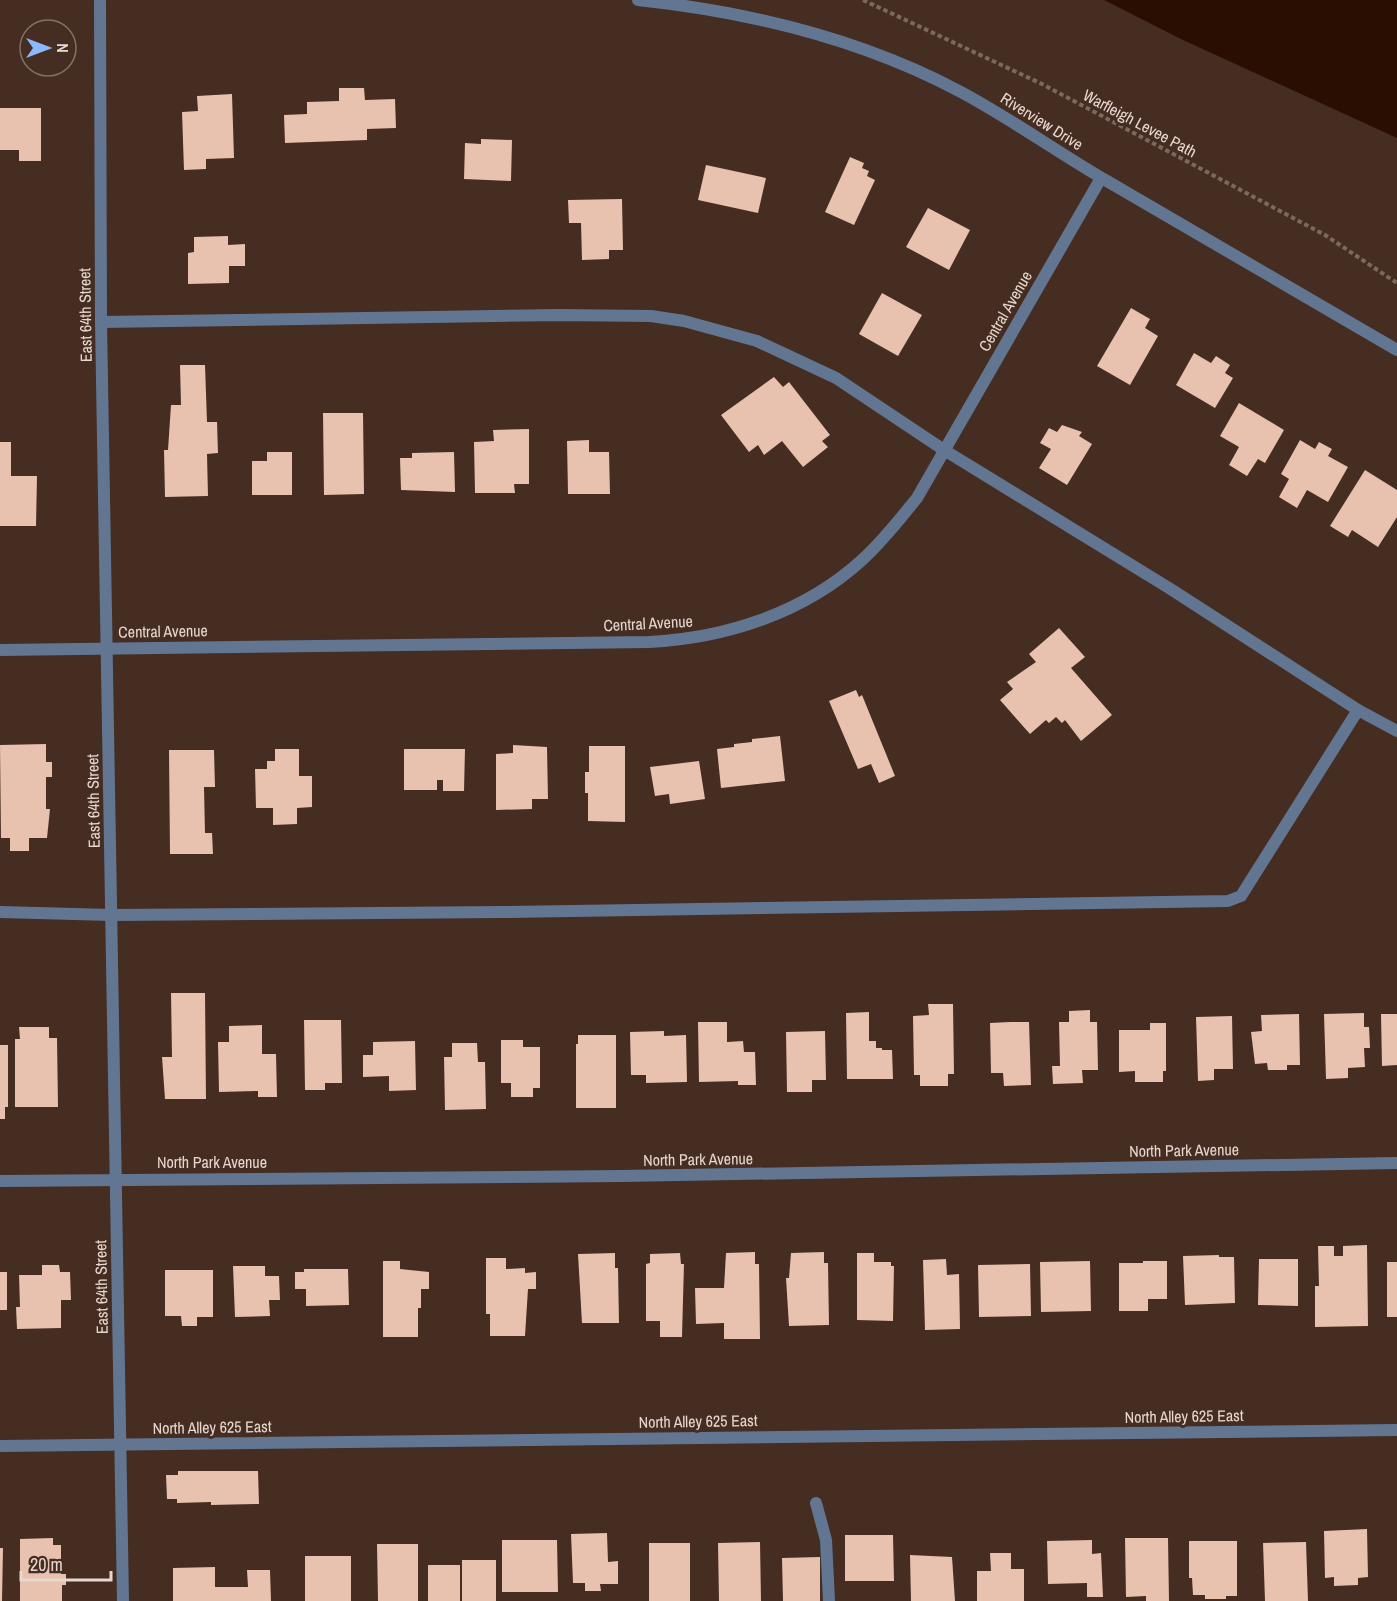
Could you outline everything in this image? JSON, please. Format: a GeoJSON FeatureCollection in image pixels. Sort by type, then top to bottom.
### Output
{"type":"FeatureCollection","features":[{"type":"Feature","properties":{"kind":"street","name":"East 64th Street"},"geometry":{"type":"LineString","coordinates":[[100,0],[102,322],[123,1601]]}},
{"type":"Feature","properties":{"kind":"street","name":"Riverview Drive"},"geometry":{"type":"LineString","coordinates":[[638,0],[734,12],[810,31],[876,54],[981,103],[1101,177],[1397,350]]}},
{"type":"Feature","properties":{"kind":"street","name":"Central Avenue"},"geometry":{"type":"LineString","coordinates":[[0,650],[649,642],[719,633],[770,617],[795,605],[863,560],[892,531],[917,498],[1101,177]]}},
{"type":"Feature","properties":{"kind":"street"},"geometry":{"type":"LineString","coordinates":[[102,322],[558,315],[651,316],[684,321],[757,341],[836,378],[944,450],[1169,588],[1358,710],[1397,731]]}},
{"type":"Feature","properties":{"kind":"street"},"geometry":{"type":"LineString","coordinates":[[0,912],[111,915],[1228,901],[1241,896],[1358,710]]}},
{"type":"Feature","properties":{"kind":"street","name":"North Park Avenue"},"geometry":{"type":"LineString","coordinates":[[0,1181],[634,1176],[1397,1163]]}},
{"type":"Feature","properties":{"kind":"street","name":"North Alley 625 East"},"geometry":{"type":"LineString","coordinates":[[0,1446],[1397,1430]]}},
{"type":"Feature","properties":{"kind":"street"},"geometry":{"type":"LineString","coordinates":[[816,1503],[826,1540],[829,1601]]}},
{"type":"Feature","properties":{"kind":"path","name":"Warfleigh Levee Path"},"geometry":{"type":"LineString","coordinates":[[863,0],[1042,84],[1325,235],[1397,283]]}},
{"type":"Feature","properties":{"kind":"shaded area"},"geometry":{"type":"Polygon","coordinates":[[[1104,0],[1397,0],[1397,138],[1183,40],[1104,0]]]}},
{"type":"Feature","properties":{"kind":"building"},"geometry":{"type":"Polygon","coordinates":[[[339,88],[364,88],[365,100],[395,99],[396,128],[367,129],[367,140],[285,143],[284,115],[307,114],[307,102],[339,101],[339,88]]]}},
{"type":"Feature","properties":{"kind":"building"},"geometry":{"type":"Polygon","coordinates":[[[232,94],[234,158],[206,159],[206,169],[184,170],[182,112],[198,111],[197,96],[232,94]]]}},
{"type":"Feature","properties":{"kind":"building"},"geometry":{"type":"Polygon","coordinates":[[[0,108],[41,108],[41,161],[19,161],[19,150],[0,150],[0,108]]]}},
{"type":"Feature","properties":{"kind":"building"},"geometry":{"type":"Polygon","coordinates":[[[481,139],[512,140],[511,181],[464,179],[465,143],[481,144],[481,139]]]}},
{"type":"Feature","properties":{"kind":"building"},"geometry":{"type":"Polygon","coordinates":[[[850,157],[864,163],[862,168],[869,171],[867,176],[875,180],[854,225],[825,212],[850,157]]]}},
{"type":"Feature","properties":{"kind":"building"},"geometry":{"type":"Polygon","coordinates":[[[706,165],[766,178],[758,213],[698,200],[706,165]]]}},
{"type":"Feature","properties":{"kind":"building"},"geometry":{"type":"Polygon","coordinates":[[[622,199],[623,250],[609,250],[609,259],[582,260],[581,223],[569,223],[568,200],[622,199]]]}},
{"type":"Feature","properties":{"kind":"building"},"geometry":{"type":"Polygon","coordinates":[[[928,208],[970,230],[949,270],[906,247],[928,208]]]}},
{"type":"Feature","properties":{"kind":"building"},"geometry":{"type":"Polygon","coordinates":[[[228,236],[228,245],[245,244],[245,266],[229,266],[229,283],[188,284],[188,253],[194,252],[194,237],[228,236]]]}},
{"type":"Feature","properties":{"kind":"building"},"geometry":{"type":"Polygon","coordinates":[[[882,293],[922,315],[898,356],[859,334],[882,293]]]}},
{"type":"Feature","properties":{"kind":"building"},"geometry":{"type":"Polygon","coordinates":[[[1131,308],[1150,319],[1145,328],[1158,336],[1130,385],[1097,366],[1131,308]]]}},
{"type":"Feature","properties":{"kind":"building"},"geometry":{"type":"Polygon","coordinates":[[[1194,353],[1211,363],[1216,356],[1230,365],[1225,373],[1233,378],[1215,408],[1176,385],[1194,353]]]}},
{"type":"Feature","properties":{"kind":"building"},"geometry":{"type":"Polygon","coordinates":[[[180,365],[205,365],[207,422],[217,422],[218,453],[207,454],[208,496],[165,497],[164,450],[168,450],[171,405],[181,405],[180,365]]]}},
{"type":"Feature","properties":{"kind":"building"},"geometry":{"type":"Polygon","coordinates":[[[774,377],[783,387],[789,382],[830,435],[822,441],[828,447],[803,467],[782,441],[764,455],[758,445],[749,452],[721,415],[774,377]]]}},
{"type":"Feature","properties":{"kind":"building"},"geometry":{"type":"Polygon","coordinates":[[[1239,403],[1284,430],[1265,463],[1258,459],[1247,476],[1229,465],[1239,447],[1220,436],[1239,403]]]}},
{"type":"Feature","properties":{"kind":"building"},"geometry":{"type":"Polygon","coordinates":[[[323,413],[363,413],[364,494],[324,495],[323,413]]]}},
{"type":"Feature","properties":{"kind":"building"},"geometry":{"type":"Polygon","coordinates":[[[1062,425],[1082,432],[1079,436],[1092,444],[1067,485],[1039,468],[1051,449],[1040,443],[1049,428],[1057,432],[1062,425]]]}},
{"type":"Feature","properties":{"kind":"building"},"geometry":{"type":"Polygon","coordinates":[[[529,429],[529,484],[514,484],[515,493],[475,493],[474,442],[494,441],[493,430],[529,429]]]}},
{"type":"Feature","properties":{"kind":"building"},"geometry":{"type":"Polygon","coordinates":[[[589,440],[589,452],[609,452],[610,494],[568,494],[567,441],[589,440]]]}},
{"type":"Feature","properties":{"kind":"building"},"geometry":{"type":"Polygon","coordinates":[[[1300,440],[1315,449],[1319,442],[1332,449],[1328,456],[1348,467],[1328,502],[1307,490],[1297,508],[1279,497],[1289,479],[1281,474],[1300,440]]]}},
{"type":"Feature","properties":{"kind":"building"},"geometry":{"type":"Polygon","coordinates":[[[0,442],[11,442],[11,476],[37,476],[36,526],[0,526],[0,442]]]}},
{"type":"Feature","properties":{"kind":"building"},"geometry":{"type":"Polygon","coordinates":[[[267,452],[292,452],[292,495],[252,495],[252,461],[267,461],[267,452]]]}},
{"type":"Feature","properties":{"kind":"building"},"geometry":{"type":"Polygon","coordinates":[[[454,452],[455,492],[401,490],[400,458],[412,458],[412,453],[454,452]]]}},
{"type":"Feature","properties":{"kind":"building"},"geometry":{"type":"Polygon","coordinates":[[[1365,470],[1397,490],[1397,517],[1378,547],[1352,530],[1348,537],[1330,526],[1365,470]]]}},
{"type":"Feature","properties":{"kind":"building"},"geometry":{"type":"Polygon","coordinates":[[[1059,628],[1085,657],[1071,668],[1112,715],[1081,741],[1065,720],[1062,723],[1056,717],[1049,723],[1046,720],[1030,734],[1000,700],[1013,689],[1007,682],[1036,662],[1029,654],[1059,628]]]}},
{"type":"Feature","properties":{"kind":"building"},"geometry":{"type":"Polygon","coordinates":[[[856,690],[859,697],[862,695],[895,776],[879,783],[871,764],[858,769],[829,701],[856,690]]]}},
{"type":"Feature","properties":{"kind":"building"},"geometry":{"type":"Polygon","coordinates":[[[780,736],[785,781],[721,788],[717,749],[752,742],[752,739],[780,736]]]}},
{"type":"Feature","properties":{"kind":"building"},"geometry":{"type":"Polygon","coordinates":[[[46,744],[46,762],[52,762],[52,777],[46,777],[46,809],[50,809],[47,838],[29,838],[29,851],[10,851],[10,838],[1,838],[0,745],[46,744]]]}},
{"type":"Feature","properties":{"kind":"building"},"geometry":{"type":"Polygon","coordinates":[[[513,745],[547,747],[548,799],[532,799],[532,809],[496,810],[496,754],[513,753],[513,745]]]}},
{"type":"Feature","properties":{"kind":"building"},"geometry":{"type":"Polygon","coordinates":[[[589,746],[625,746],[625,822],[588,821],[585,772],[589,772],[589,746]]]}},
{"type":"Feature","properties":{"kind":"building"},"geometry":{"type":"Polygon","coordinates":[[[275,749],[299,749],[299,776],[312,776],[312,807],[297,808],[297,824],[273,825],[273,808],[256,808],[255,769],[267,769],[267,761],[275,761],[275,749]]]}},
{"type":"Feature","properties":{"kind":"building"},"geometry":{"type":"Polygon","coordinates":[[[404,749],[465,749],[464,791],[443,791],[443,780],[437,780],[437,790],[404,790],[404,749]]]}},
{"type":"Feature","properties":{"kind":"building"},"geometry":{"type":"Polygon","coordinates":[[[169,750],[214,750],[215,787],[204,787],[205,833],[212,833],[213,854],[170,854],[169,750]]]}},
{"type":"Feature","properties":{"kind":"building"},"geometry":{"type":"Polygon","coordinates":[[[699,761],[705,799],[670,804],[669,794],[655,796],[650,767],[699,761]]]}},
{"type":"Feature","properties":{"kind":"building"},"geometry":{"type":"Polygon","coordinates":[[[171,993],[205,993],[206,1099],[165,1099],[162,1057],[172,1057],[171,993]]]}},
{"type":"Feature","properties":{"kind":"building"},"geometry":{"type":"Polygon","coordinates":[[[928,1004],[953,1004],[954,1074],[948,1074],[948,1086],[920,1086],[920,1075],[914,1075],[913,1016],[929,1015],[928,1004]]]}},
{"type":"Feature","properties":{"kind":"building"},"geometry":{"type":"Polygon","coordinates":[[[1090,1010],[1090,1022],[1097,1022],[1098,1070],[1082,1070],[1083,1083],[1053,1084],[1052,1066],[1060,1066],[1059,1022],[1069,1022],[1069,1011],[1090,1010]]]}},
{"type":"Feature","properties":{"kind":"building"},"geometry":{"type":"Polygon","coordinates":[[[869,1012],[869,1041],[876,1041],[876,1048],[892,1050],[893,1079],[847,1079],[846,1013],[869,1012]]]}},
{"type":"Feature","properties":{"kind":"building"},"geometry":{"type":"Polygon","coordinates":[[[1364,1013],[1364,1027],[1369,1027],[1370,1048],[1364,1048],[1365,1067],[1348,1068],[1348,1078],[1326,1079],[1324,1014],[1364,1013]]]}},
{"type":"Feature","properties":{"kind":"building"},"geometry":{"type":"Polygon","coordinates":[[[1299,1014],[1300,1065],[1287,1065],[1287,1070],[1268,1070],[1267,1063],[1255,1064],[1251,1032],[1262,1031],[1261,1015],[1299,1014]]]}},
{"type":"Feature","properties":{"kind":"building"},"geometry":{"type":"Polygon","coordinates":[[[1381,1014],[1397,1014],[1397,1065],[1382,1066],[1381,1014]]]}},
{"type":"Feature","properties":{"kind":"building"},"geometry":{"type":"Polygon","coordinates":[[[1232,1016],[1233,1069],[1214,1069],[1214,1080],[1198,1081],[1196,1017],[1232,1016]]]}},
{"type":"Feature","properties":{"kind":"building"},"geometry":{"type":"Polygon","coordinates":[[[304,1020],[341,1020],[342,1083],[325,1083],[325,1090],[305,1090],[304,1020]]]}},
{"type":"Feature","properties":{"kind":"building"},"geometry":{"type":"Polygon","coordinates":[[[698,1022],[727,1022],[727,1042],[743,1041],[744,1052],[755,1052],[756,1085],[738,1085],[738,1081],[699,1082],[698,1022]]]}},
{"type":"Feature","properties":{"kind":"building"},"geometry":{"type":"Polygon","coordinates":[[[1029,1022],[1031,1085],[1004,1086],[1003,1073],[991,1073],[990,1023],[1029,1022]]]}},
{"type":"Feature","properties":{"kind":"building"},"geometry":{"type":"Polygon","coordinates":[[[1150,1023],[1166,1023],[1166,1071],[1163,1071],[1163,1082],[1135,1082],[1135,1071],[1119,1072],[1119,1030],[1150,1030],[1150,1023]]]}},
{"type":"Feature","properties":{"kind":"building"},"geometry":{"type":"Polygon","coordinates":[[[262,1025],[262,1054],[276,1054],[277,1097],[258,1097],[258,1091],[219,1092],[218,1042],[229,1042],[229,1026],[262,1025]]]}},
{"type":"Feature","properties":{"kind":"building"},"geometry":{"type":"Polygon","coordinates":[[[19,1027],[49,1027],[49,1038],[57,1038],[58,1107],[15,1107],[15,1039],[20,1039],[19,1027]]]}},
{"type":"Feature","properties":{"kind":"building"},"geometry":{"type":"Polygon","coordinates":[[[664,1031],[664,1036],[686,1035],[687,1082],[646,1083],[646,1075],[631,1075],[630,1032],[664,1031]]]}},
{"type":"Feature","properties":{"kind":"building"},"geometry":{"type":"Polygon","coordinates":[[[825,1031],[826,1080],[812,1080],[812,1092],[787,1092],[786,1032],[825,1031]]]}},
{"type":"Feature","properties":{"kind":"building"},"geometry":{"type":"Polygon","coordinates":[[[578,1035],[616,1035],[616,1108],[576,1108],[578,1035]]]}},
{"type":"Feature","properties":{"kind":"building"},"geometry":{"type":"Polygon","coordinates":[[[501,1040],[523,1040],[523,1047],[540,1047],[540,1088],[533,1088],[533,1097],[511,1097],[511,1083],[501,1083],[501,1040]]]}},
{"type":"Feature","properties":{"kind":"building"},"geometry":{"type":"Polygon","coordinates":[[[415,1041],[416,1090],[389,1091],[389,1076],[363,1077],[363,1055],[373,1055],[373,1042],[415,1041]]]}},
{"type":"Feature","properties":{"kind":"building"},"geometry":{"type":"Polygon","coordinates":[[[452,1043],[477,1043],[478,1062],[485,1062],[486,1109],[445,1110],[444,1057],[452,1057],[452,1043]]]}},
{"type":"Feature","properties":{"kind":"building"},"geometry":{"type":"Polygon","coordinates":[[[0,1045],[8,1045],[8,1107],[5,1107],[5,1119],[0,1119],[0,1045]]]}},
{"type":"Feature","properties":{"kind":"building"},"geometry":{"type":"Polygon","coordinates":[[[1367,1245],[1368,1326],[1315,1327],[1315,1286],[1319,1286],[1318,1246],[1334,1246],[1334,1256],[1343,1256],[1343,1246],[1367,1245]]]}},
{"type":"Feature","properties":{"kind":"building"},"geometry":{"type":"Polygon","coordinates":[[[755,1252],[755,1264],[759,1264],[760,1339],[724,1339],[724,1323],[696,1324],[695,1288],[724,1288],[726,1253],[755,1252]]]}},
{"type":"Feature","properties":{"kind":"building"},"geometry":{"type":"Polygon","coordinates":[[[824,1252],[824,1263],[828,1263],[829,1325],[789,1326],[786,1278],[789,1278],[791,1253],[824,1252]]]}},
{"type":"Feature","properties":{"kind":"building"},"geometry":{"type":"Polygon","coordinates":[[[615,1253],[615,1268],[618,1268],[619,1323],[582,1323],[578,1254],[615,1253]]]}},
{"type":"Feature","properties":{"kind":"building"},"geometry":{"type":"Polygon","coordinates":[[[680,1253],[681,1264],[684,1264],[682,1337],[660,1337],[660,1321],[646,1321],[646,1264],[650,1263],[650,1254],[680,1253]]]}},
{"type":"Feature","properties":{"kind":"building"},"geometry":{"type":"Polygon","coordinates":[[[857,1253],[874,1253],[874,1262],[891,1262],[891,1266],[894,1266],[893,1321],[857,1320],[857,1253]]]}},
{"type":"Feature","properties":{"kind":"building"},"geometry":{"type":"Polygon","coordinates":[[[1219,1255],[1219,1257],[1234,1257],[1235,1303],[1185,1305],[1183,1256],[1219,1255]]]}},
{"type":"Feature","properties":{"kind":"building"},"geometry":{"type":"Polygon","coordinates":[[[486,1258],[506,1258],[506,1269],[525,1268],[525,1273],[536,1272],[536,1289],[528,1289],[525,1336],[490,1336],[490,1314],[486,1314],[486,1258]]]}},
{"type":"Feature","properties":{"kind":"building"},"geometry":{"type":"Polygon","coordinates":[[[946,1259],[947,1275],[959,1274],[960,1329],[925,1330],[923,1260],[946,1259]]]}},
{"type":"Feature","properties":{"kind":"building"},"geometry":{"type":"Polygon","coordinates":[[[1259,1259],[1298,1259],[1298,1306],[1258,1305],[1259,1259]]]}},
{"type":"Feature","properties":{"kind":"building"},"geometry":{"type":"Polygon","coordinates":[[[383,1261],[400,1261],[400,1269],[429,1272],[429,1289],[421,1289],[421,1308],[418,1308],[418,1337],[383,1337],[383,1261]]]}},
{"type":"Feature","properties":{"kind":"building"},"geometry":{"type":"Polygon","coordinates":[[[1090,1261],[1091,1311],[1041,1312],[1040,1262],[1090,1261]]]}},
{"type":"Feature","properties":{"kind":"building"},"geometry":{"type":"Polygon","coordinates":[[[1143,1261],[1167,1261],[1167,1299],[1148,1299],[1148,1311],[1119,1311],[1119,1263],[1143,1263],[1143,1261]]]}},
{"type":"Feature","properties":{"kind":"building"},"geometry":{"type":"Polygon","coordinates":[[[1387,1262],[1397,1262],[1397,1317],[1387,1317],[1387,1262]]]}},
{"type":"Feature","properties":{"kind":"building"},"geometry":{"type":"Polygon","coordinates":[[[1030,1264],[1031,1316],[979,1317],[978,1265],[1030,1264]]]}},
{"type":"Feature","properties":{"kind":"building"},"geometry":{"type":"Polygon","coordinates":[[[42,1265],[59,1265],[60,1272],[70,1272],[71,1300],[61,1300],[61,1328],[17,1329],[16,1307],[20,1307],[19,1275],[42,1275],[42,1265]]]}},
{"type":"Feature","properties":{"kind":"building"},"geometry":{"type":"Polygon","coordinates":[[[233,1266],[265,1266],[265,1276],[279,1276],[280,1300],[269,1300],[270,1316],[235,1317],[233,1266]]]}},
{"type":"Feature","properties":{"kind":"building"},"geometry":{"type":"Polygon","coordinates":[[[304,1269],[348,1269],[349,1305],[306,1306],[306,1289],[295,1289],[295,1272],[304,1272],[304,1269]]]}},
{"type":"Feature","properties":{"kind":"building"},"geometry":{"type":"Polygon","coordinates":[[[165,1270],[213,1270],[213,1317],[197,1317],[197,1326],[182,1326],[181,1316],[165,1316],[165,1270]]]}},
{"type":"Feature","properties":{"kind":"building"},"geometry":{"type":"Polygon","coordinates":[[[0,1272],[7,1272],[7,1310],[0,1310],[0,1272]]]}},
{"type":"Feature","properties":{"kind":"building"},"geometry":{"type":"Polygon","coordinates":[[[178,1471],[258,1471],[259,1504],[211,1505],[211,1502],[177,1503],[177,1499],[167,1499],[166,1475],[178,1475],[178,1471]]]}},
{"type":"Feature","properties":{"kind":"building"},"geometry":{"type":"Polygon","coordinates":[[[1367,1529],[1368,1577],[1358,1578],[1358,1585],[1334,1586],[1334,1577],[1325,1578],[1324,1531],[1367,1529]]]}},
{"type":"Feature","properties":{"kind":"building"},"geometry":{"type":"Polygon","coordinates":[[[607,1533],[608,1562],[618,1561],[618,1584],[600,1584],[601,1591],[585,1591],[585,1583],[573,1583],[571,1534],[607,1533]]]}},
{"type":"Feature","properties":{"kind":"building"},"geometry":{"type":"Polygon","coordinates":[[[845,1535],[893,1535],[894,1581],[845,1581],[845,1535]]]}},
{"type":"Feature","properties":{"kind":"building"},"geometry":{"type":"Polygon","coordinates":[[[53,1538],[53,1545],[61,1545],[61,1574],[66,1574],[66,1585],[62,1585],[62,1601],[20,1601],[20,1539],[53,1538]]]}},
{"type":"Feature","properties":{"kind":"building"},"geometry":{"type":"Polygon","coordinates":[[[1125,1538],[1168,1538],[1169,1601],[1146,1601],[1146,1596],[1126,1597],[1125,1538]]]}},
{"type":"Feature","properties":{"kind":"building"},"geometry":{"type":"Polygon","coordinates":[[[502,1540],[557,1540],[558,1592],[502,1592],[502,1540]]]}},
{"type":"Feature","properties":{"kind":"building"},"geometry":{"type":"Polygon","coordinates":[[[1092,1540],[1092,1554],[1101,1553],[1103,1597],[1087,1597],[1087,1583],[1048,1584],[1047,1541],[1092,1540]]]}},
{"type":"Feature","properties":{"kind":"building"},"geometry":{"type":"Polygon","coordinates":[[[1189,1541],[1237,1541],[1237,1596],[1226,1596],[1226,1599],[1205,1599],[1205,1595],[1193,1595],[1192,1578],[1189,1578],[1189,1541]]]}},
{"type":"Feature","properties":{"kind":"building"},"geometry":{"type":"Polygon","coordinates":[[[760,1542],[761,1601],[719,1601],[718,1543],[760,1542]]]}},
{"type":"Feature","properties":{"kind":"building"},"geometry":{"type":"Polygon","coordinates":[[[1306,1542],[1308,1601],[1265,1601],[1263,1543],[1306,1542]]]}},
{"type":"Feature","properties":{"kind":"building"},"geometry":{"type":"Polygon","coordinates":[[[649,1543],[690,1543],[690,1601],[649,1601],[649,1543]]]}},
{"type":"Feature","properties":{"kind":"building"},"geometry":{"type":"Polygon","coordinates":[[[377,1544],[418,1544],[418,1601],[378,1601],[377,1544]]]}},
{"type":"Feature","properties":{"kind":"building"},"geometry":{"type":"Polygon","coordinates":[[[0,1548],[3,1548],[2,1601],[0,1601],[0,1548]]]}},
{"type":"Feature","properties":{"kind":"building"},"geometry":{"type":"Polygon","coordinates":[[[990,1553],[1011,1553],[1011,1569],[1024,1569],[1024,1601],[977,1601],[977,1571],[991,1571],[990,1553]]]}},
{"type":"Feature","properties":{"kind":"building"},"geometry":{"type":"Polygon","coordinates":[[[910,1555],[952,1557],[955,1601],[911,1601],[910,1555]]]}},
{"type":"Feature","properties":{"kind":"building"},"geometry":{"type":"Polygon","coordinates":[[[305,1556],[351,1556],[351,1601],[305,1601],[305,1556]]]}},
{"type":"Feature","properties":{"kind":"building"},"geometry":{"type":"Polygon","coordinates":[[[820,1557],[820,1601],[783,1601],[782,1558],[820,1557]]]}},
{"type":"Feature","properties":{"kind":"building"},"geometry":{"type":"Polygon","coordinates":[[[462,1560],[496,1560],[496,1601],[462,1601],[462,1560]]]}},
{"type":"Feature","properties":{"kind":"building"},"geometry":{"type":"Polygon","coordinates":[[[428,1565],[460,1565],[460,1601],[428,1601],[428,1565]]]}},
{"type":"Feature","properties":{"kind":"building"},"geometry":{"type":"Polygon","coordinates":[[[215,1567],[215,1587],[248,1587],[247,1570],[270,1570],[271,1601],[173,1601],[173,1568],[215,1567]]]}}]}
